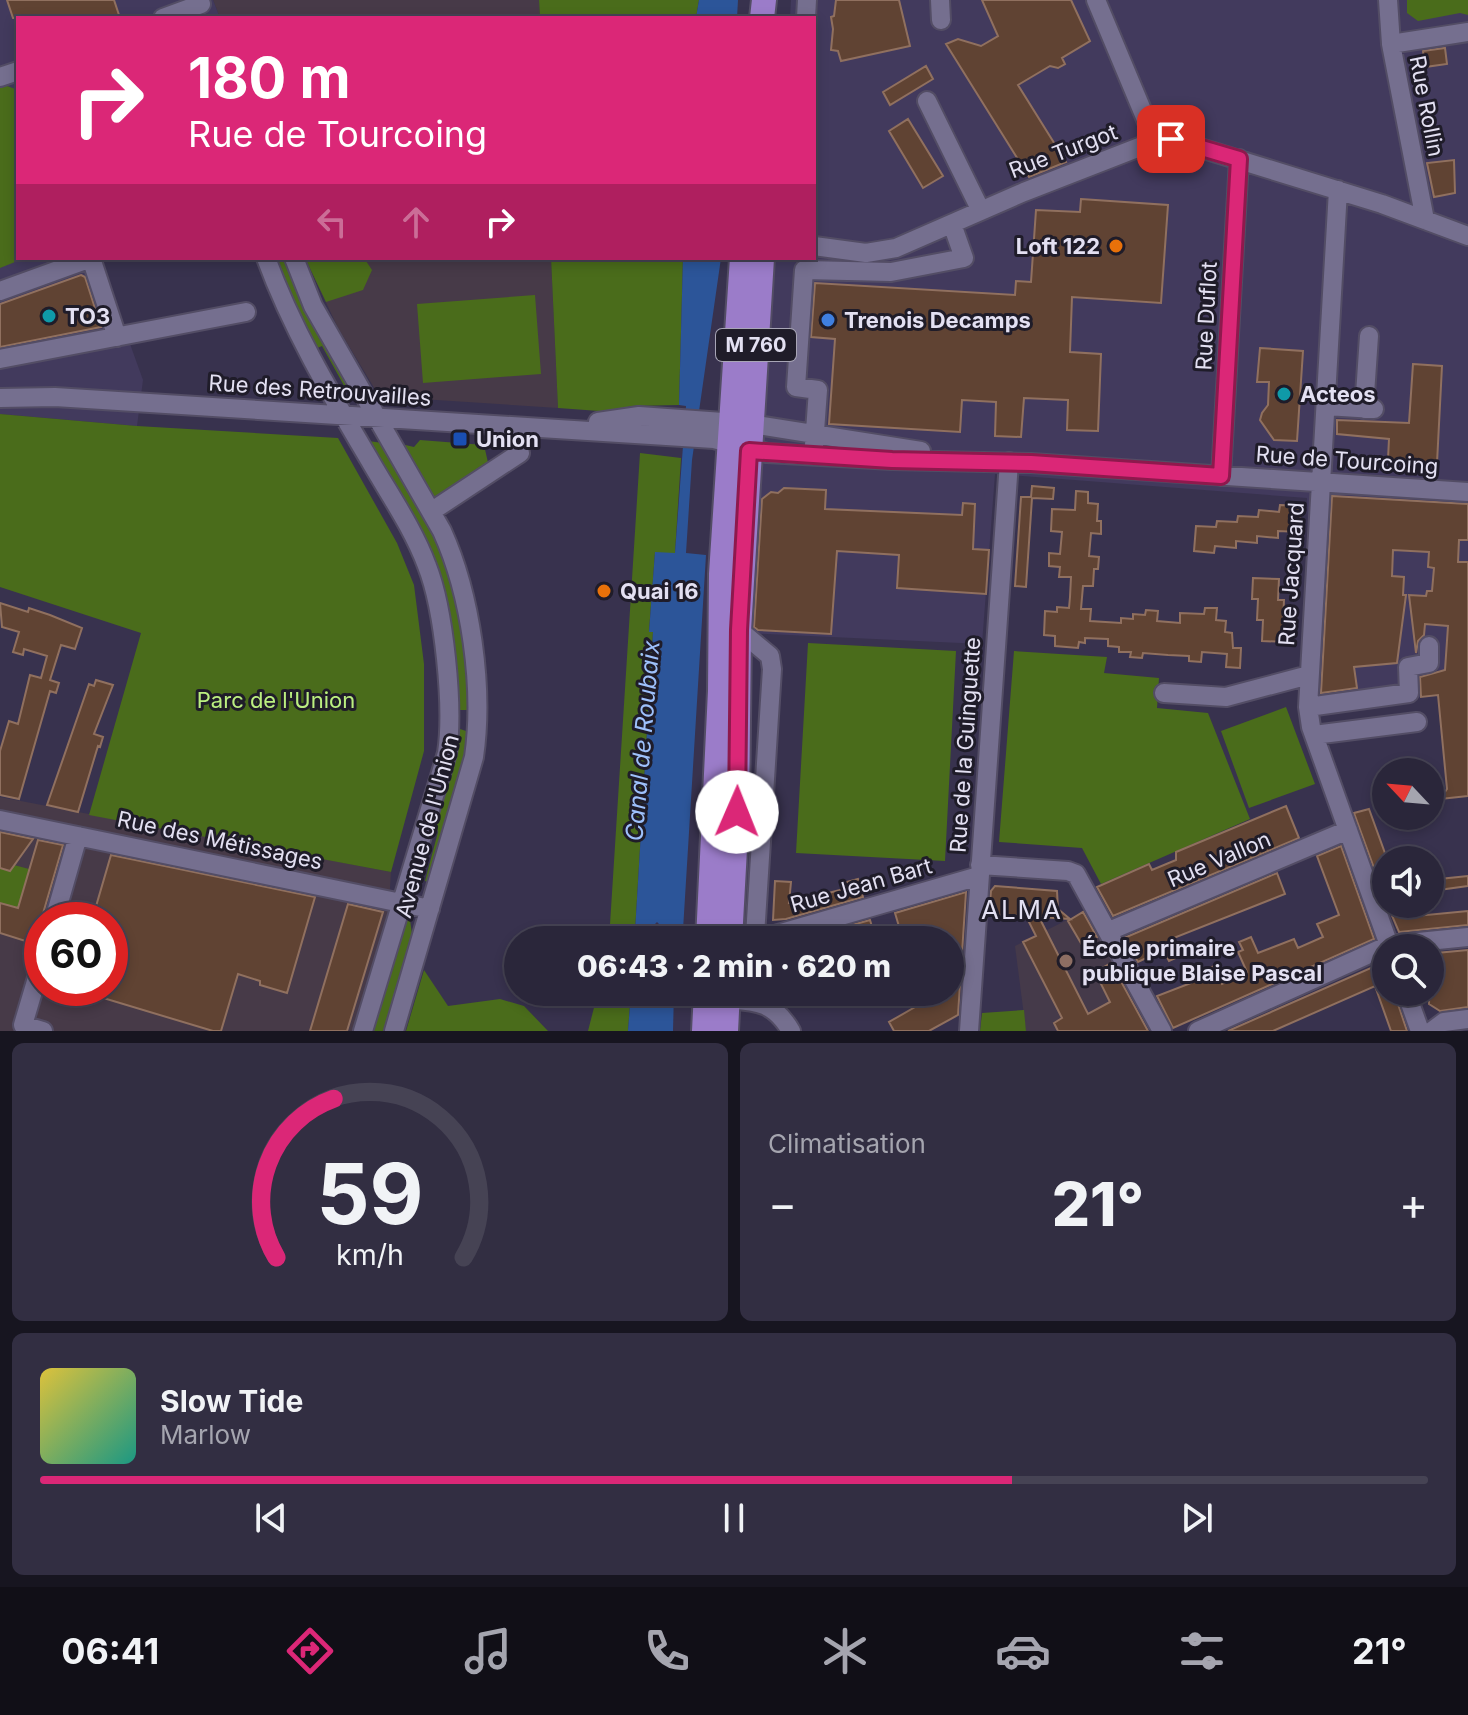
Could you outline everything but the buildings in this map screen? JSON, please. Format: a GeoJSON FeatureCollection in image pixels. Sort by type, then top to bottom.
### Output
{"type":"FeatureCollection","features":[{"type":"Feature","properties":{"kind":"main road","name":"M 760"},"geometry":{"type":"LineString","coordinates":[[709,926],[742,260]]}},
{"type":"Feature","properties":{"kind":"main road","name":"M 760"},"geometry":{"type":"LineString","coordinates":[[731,926],[737,812],[739,630],[734,437],[762,260]]}},
{"type":"Feature","properties":{"kind":"main road"},"geometry":{"type":"LineString","coordinates":[[704,1031],[713,1006]]}},
{"type":"Feature","properties":{"kind":"main road"},"geometry":{"type":"LineString","coordinates":[[720,1006],[726,1031]]}},
{"type":"Feature","properties":{"kind":"street"},"geometry":{"type":"LineString","coordinates":[[940,0],[941,20]]}},
{"type":"Feature","properties":{"kind":"street"},"geometry":{"type":"LineString","coordinates":[[1096,0],[1155,141]]}},
{"type":"Feature","properties":{"kind":"street","name":"Rue Rollin"},"geometry":{"type":"LineString","coordinates":[[1388,0],[1391,44],[1425,220]]}},
{"type":"Feature","properties":{"kind":"street"},"geometry":{"type":"LineString","coordinates":[[170,12],[203,7]]}},
{"type":"Feature","properties":{"kind":"street"},"geometry":{"type":"LineString","coordinates":[[1391,44],[1468,32]]}},
{"type":"Feature","properties":{"kind":"street"},"geometry":{"type":"LineString","coordinates":[[927,101],[981,211]]}},
{"type":"Feature","properties":{"kind":"street","name":"Rue Turgot"},"geometry":{"type":"LineString","coordinates":[[816,246],[852,253],[879,253],[1155,141],[1179,141],[1239,159],[1468,236]]}},
{"type":"Feature","properties":{"kind":"street","name":"Rue Duflot"},"geometry":{"type":"LineString","coordinates":[[1221,476],[1239,159]]}},
{"type":"Feature","properties":{"kind":"street","name":"Rue Jacquard"},"geometry":{"type":"LineString","coordinates":[[1338,190],[1332,406],[1321,483],[1308,707],[1314,735],[1385,934]]}},
{"type":"Feature","properties":{"kind":"street"},"geometry":{"type":"LineString","coordinates":[[952,224],[964,258],[891,272],[804,270],[796,387],[818,390],[815,444],[912,450],[1031,463]]}},
{"type":"Feature","properties":{"kind":"street"},"geometry":{"type":"LineString","coordinates":[[0,291],[85,260]]}},
{"type":"Feature","properties":{"kind":"street"},"geometry":{"type":"LineString","coordinates":[[92,260],[117,337]]}},
{"type":"Feature","properties":{"kind":"street"},"geometry":{"type":"LineString","coordinates":[[267,260],[293,325],[412,533],[428,567],[438,610],[449,714],[447,753],[363,1031]]}},
{"type":"Feature","properties":{"kind":"street","name":"Avenue de l'Union"},"geometry":{"type":"LineString","coordinates":[[295,260],[313,306],[432,511],[463,589],[477,717],[472,767],[394,1031]]}},
{"type":"Feature","properties":{"kind":"street"},"geometry":{"type":"LineString","coordinates":[[0,359],[246,312]]}},
{"type":"Feature","properties":{"kind":"street"},"geometry":{"type":"LineString","coordinates":[[1332,406],[1369,409],[1369,336]]}},
{"type":"Feature","properties":{"kind":"street","name":"Rue des Retrouvailles"},"geometry":{"type":"LineString","coordinates":[[0,399],[55,397],[347,420]]}},
{"type":"Feature","properties":{"kind":"street"},"geometry":{"type":"LineString","coordinates":[[0,399],[347,420],[376,417],[603,422],[639,416],[655,429]]}},
{"type":"Feature","properties":{"kind":"street"},"geometry":{"type":"LineString","coordinates":[[376,417],[655,429],[734,437]]}},
{"type":"Feature","properties":{"kind":"street","name":"Rue des Retrouvailles"},"geometry":{"type":"LineString","coordinates":[[376,417],[582,429],[638,422],[655,429]]}},
{"type":"Feature","properties":{"kind":"street","name":"Rue de Tourcoing"},"geometry":{"type":"LineString","coordinates":[[734,437],[815,444]]}},
{"type":"Feature","properties":{"kind":"street","name":"Rue de Tourcoing"},"geometry":{"type":"LineString","coordinates":[[734,437],[936,460],[1031,463],[1468,492]]}},
{"type":"Feature","properties":{"kind":"street"},"geometry":{"type":"LineString","coordinates":[[432,511],[520,453]]}},
{"type":"Feature","properties":{"kind":"street","name":"Rue de la Guinguette"},"geometry":{"type":"LineString","coordinates":[[969,1031],[1009,462]]}},
{"type":"Feature","properties":{"kind":"street"},"geometry":{"type":"LineString","coordinates":[[739,630],[770,656],[772,669],[752,926]]}},
{"type":"Feature","properties":{"kind":"street"},"geometry":{"type":"LineString","coordinates":[[1308,707],[1409,693],[1408,667],[1429,663],[1429,646]]}},
{"type":"Feature","properties":{"kind":"street"},"geometry":{"type":"LineString","coordinates":[[1164,693],[1226,697],[1309,675]]}},
{"type":"Feature","properties":{"kind":"street"},"geometry":{"type":"LineString","coordinates":[[1314,735],[1417,722]]}},
{"type":"Feature","properties":{"kind":"street","name":"Rue des Métissages"},"geometry":{"type":"LineString","coordinates":[[0,820],[430,909]]}},
{"type":"Feature","properties":{"kind":"street","name":"Rue Vallon"},"geometry":{"type":"LineString","coordinates":[[1109,931],[1348,830]]}},
{"type":"Feature","properties":{"kind":"street"},"geometry":{"type":"LineString","coordinates":[[59,902],[78,836]]}},
{"type":"Feature","properties":{"kind":"street"},"geometry":{"type":"LineString","coordinates":[[980,870],[1073,872],[1109,931],[1162,1031]]}},
{"type":"Feature","properties":{"kind":"street","name":"Rue Jean Bart"},"geometry":{"type":"LineString","coordinates":[[808,926],[980,870]]}},
{"type":"Feature","properties":{"kind":"street"},"geometry":{"type":"LineString","coordinates":[[1444,940],[1468,937]]}},
{"type":"Feature","properties":{"kind":"street"},"geometry":{"type":"LineString","coordinates":[[1198,1031],[1372,955]]}},
{"type":"Feature","properties":{"kind":"street"},"geometry":{"type":"LineString","coordinates":[[25,1006],[23,1025],[43,1031]]}},
{"type":"Feature","properties":{"kind":"street"},"geometry":{"type":"LineString","coordinates":[[766,1006],[781,1026]]}},
{"type":"Feature","properties":{"kind":"street"},"geometry":{"type":"LineString","coordinates":[[1411,1006],[1420,1031]]}},
{"type":"Feature","properties":{"kind":"street"},"geometry":{"type":"LineString","coordinates":[[1432,1031],[1444,1022],[1462,1019]]}},
{"type":"Feature","properties":{"kind":"shaded area"},"geometry":{"type":"Polygon","coordinates":[[[0,0],[213,0],[219,16],[16,16],[16,260],[100,260],[143,380],[137,426],[0,414],[0,0]]]}},
{"type":"Feature","properties":{"kind":"shaded area"},"geometry":{"type":"Polygon","coordinates":[[[213,0],[539,0],[540,16],[219,16],[213,0]]]}},
{"type":"Feature","properties":{"kind":"shaded area"},"geometry":{"type":"Polygon","coordinates":[[[791,0],[1468,0],[1468,672],[1445,670],[1418,673],[1421,697],[1314,710],[1307,498],[995,474],[982,644],[744,633],[772,260],[816,260],[816,16],[790,16],[791,0]]]}},
{"type":"Feature","properties":{"kind":"shaded area"},"geometry":{"type":"Polygon","coordinates":[[[306,260],[551,260],[558,408],[390,397],[376,391],[338,328],[306,260]]]}},
{"type":"Feature","properties":{"kind":"shaded area"},"geometry":{"type":"Polygon","coordinates":[[[0,797],[391,872],[388,919],[355,1031],[0,1031],[0,797]]]}},
{"type":"Feature","properties":{"kind":"shaded area","name":"École primaire publique Blaise Pascal"},"geometry":{"type":"Polygon","coordinates":[[[1087,910],[1130,992],[1055,1031],[1026,1031],[1015,946],[1087,910]]]}},
{"type":"Feature","properties":{"kind":"green space"},"geometry":{"type":"Polygon","coordinates":[[[539,0],[699,0],[696,16],[540,16],[539,0]]]}},
{"type":"Feature","properties":{"kind":"green space"},"geometry":{"type":"Polygon","coordinates":[[[1407,0],[1468,0],[1468,15],[1460,13],[1418,21],[1407,13],[1407,0]]]}},
{"type":"Feature","properties":{"kind":"green space"},"geometry":{"type":"Polygon","coordinates":[[[7,86],[16,89],[16,260],[20,260],[0,268],[0,88],[7,86]]]}},
{"type":"Feature","properties":{"kind":"green space"},"geometry":{"type":"Polygon","coordinates":[[[275,260],[287,260],[355,393],[347,391],[322,346],[315,349],[291,304],[275,260]]]}},
{"type":"Feature","properties":{"kind":"green space"},"geometry":{"type":"Polygon","coordinates":[[[306,260],[365,260],[372,270],[363,290],[326,302],[306,260]]]}},
{"type":"Feature","properties":{"kind":"green space"},"geometry":{"type":"Polygon","coordinates":[[[551,260],[683,260],[679,405],[631,406],[613,412],[558,408],[551,260]]]}},
{"type":"Feature","properties":{"kind":"green space"},"geometry":{"type":"Polygon","coordinates":[[[535,295],[541,374],[423,383],[417,304],[535,295]]]}},
{"type":"Feature","properties":{"kind":"green space","name":"Parc de l'Union"},"geometry":{"type":"Polygon","coordinates":[[[0,414],[338,438],[397,543],[414,585],[424,664],[424,751],[391,872],[89,815],[141,633],[0,587],[0,414]]]}},
{"type":"Feature","properties":{"kind":"green space"},"geometry":{"type":"Polygon","coordinates":[[[420,440],[484,445],[489,467],[434,499],[401,444],[414,447],[420,440]]]}},
{"type":"Feature","properties":{"kind":"green space"},"geometry":{"type":"Polygon","coordinates":[[[368,441],[383,443],[440,543],[456,583],[470,710],[458,710],[448,617],[368,441]]]}},
{"type":"Feature","properties":{"kind":"green space"},"geometry":{"type":"Polygon","coordinates":[[[640,453],[681,458],[675,553],[655,553],[635,926],[610,926],[640,453]]]}},
{"type":"Feature","properties":{"kind":"green space"},"geometry":{"type":"Polygon","coordinates":[[[808,643],[956,651],[945,861],[796,853],[808,643]]]}},
{"type":"Feature","properties":{"kind":"green space"},"geometry":{"type":"Polygon","coordinates":[[[1014,651],[1107,657],[1104,673],[1159,678],[1157,708],[1208,713],[1250,819],[1101,884],[1082,848],[999,842],[1014,651]]]}},
{"type":"Feature","properties":{"kind":"green space"},"geometry":{"type":"Polygon","coordinates":[[[1286,707],[1315,784],[1249,808],[1221,731],[1286,707]]]}},
{"type":"Feature","properties":{"kind":"green space"},"geometry":{"type":"Polygon","coordinates":[[[457,728],[469,732],[466,762],[430,883],[425,881],[438,832],[435,822],[457,728]]]}},
{"type":"Feature","properties":{"kind":"green space"},"geometry":{"type":"Polygon","coordinates":[[[14,865],[29,869],[18,908],[0,903],[0,868],[10,871],[14,865]]]}},
{"type":"Feature","properties":{"kind":"green space"},"geometry":{"type":"Polygon","coordinates":[[[407,918],[413,941],[386,1031],[373,1031],[407,918]]]}},
{"type":"Feature","properties":{"kind":"green space"},"geometry":{"type":"Polygon","coordinates":[[[424,970],[448,1006],[500,999],[504,1000],[504,1006],[524,1006],[548,1031],[406,1031],[424,970]]]}},
{"type":"Feature","properties":{"kind":"green space"},"geometry":{"type":"Polygon","coordinates":[[[594,1006],[630,1006],[628,1031],[588,1031],[594,1006]]]}},
{"type":"Feature","properties":{"kind":"green space"},"geometry":{"type":"Polygon","coordinates":[[[1024,1010],[1026,1031],[980,1031],[982,1013],[1024,1010]]]}},
{"type":"Feature","properties":{"kind":"water"},"geometry":{"type":"Polygon","coordinates":[[[699,0],[738,0],[737,16],[696,16],[699,0]]]}},
{"type":"Feature","properties":{"kind":"water"},"geometry":{"type":"Polygon","coordinates":[[[683,260],[721,260],[692,460],[686,553],[706,555],[683,926],[661,926],[657,922],[653,926],[635,926],[655,552],[675,553],[686,406],[679,405],[683,260]]]}},
{"type":"Feature","properties":{"kind":"water"},"geometry":{"type":"Polygon","coordinates":[[[630,1006],[674,1006],[673,1031],[628,1031],[630,1006]]]}},
{"type":"Feature","properties":{"kind":"place","name":"Loft 122"},"geometry":{"type":"Point","coordinates":[1116,246]}},
{"type":"Feature","properties":{"kind":"place","name":"TO3"},"geometry":{"type":"Point","coordinates":[49,316]}},
{"type":"Feature","properties":{"kind":"place","name":"Trenois Decamps"},"geometry":{"type":"Point","coordinates":[828,320]}},
{"type":"Feature","properties":{"kind":"place","name":"Acteos"},"geometry":{"type":"Point","coordinates":[1284,394]}},
{"type":"Feature","properties":{"kind":"place","name":"Union"},"geometry":{"type":"Point","coordinates":[460,439]}},
{"type":"Feature","properties":{"kind":"place","name":"Quai 16"},"geometry":{"type":"Point","coordinates":[604,591]}},
{"type":"Feature","properties":{"kind":"place","name":"École primaire publique Blaise Pascal"},"geometry":{"type":"Point","coordinates":[1066,961]}},
{"type":"Feature","properties":{"kind":"district","name":"ALMA"},"geometry":{"type":"Point","coordinates":[1022,910]}},
{"type":"Feature","properties":{"kind":"route"},"geometry":{"type":"LineString","coordinates":[[737,812],[739,630],[749,451],[892,460],[1031,463],[1221,476],[1239,159],[1171,139]]}},
{"type":"Feature","properties":{"kind":"water label","name":"Canal de Roubaix"},"geometry":{"type":"Point","coordinates":[643,741]}}]}
